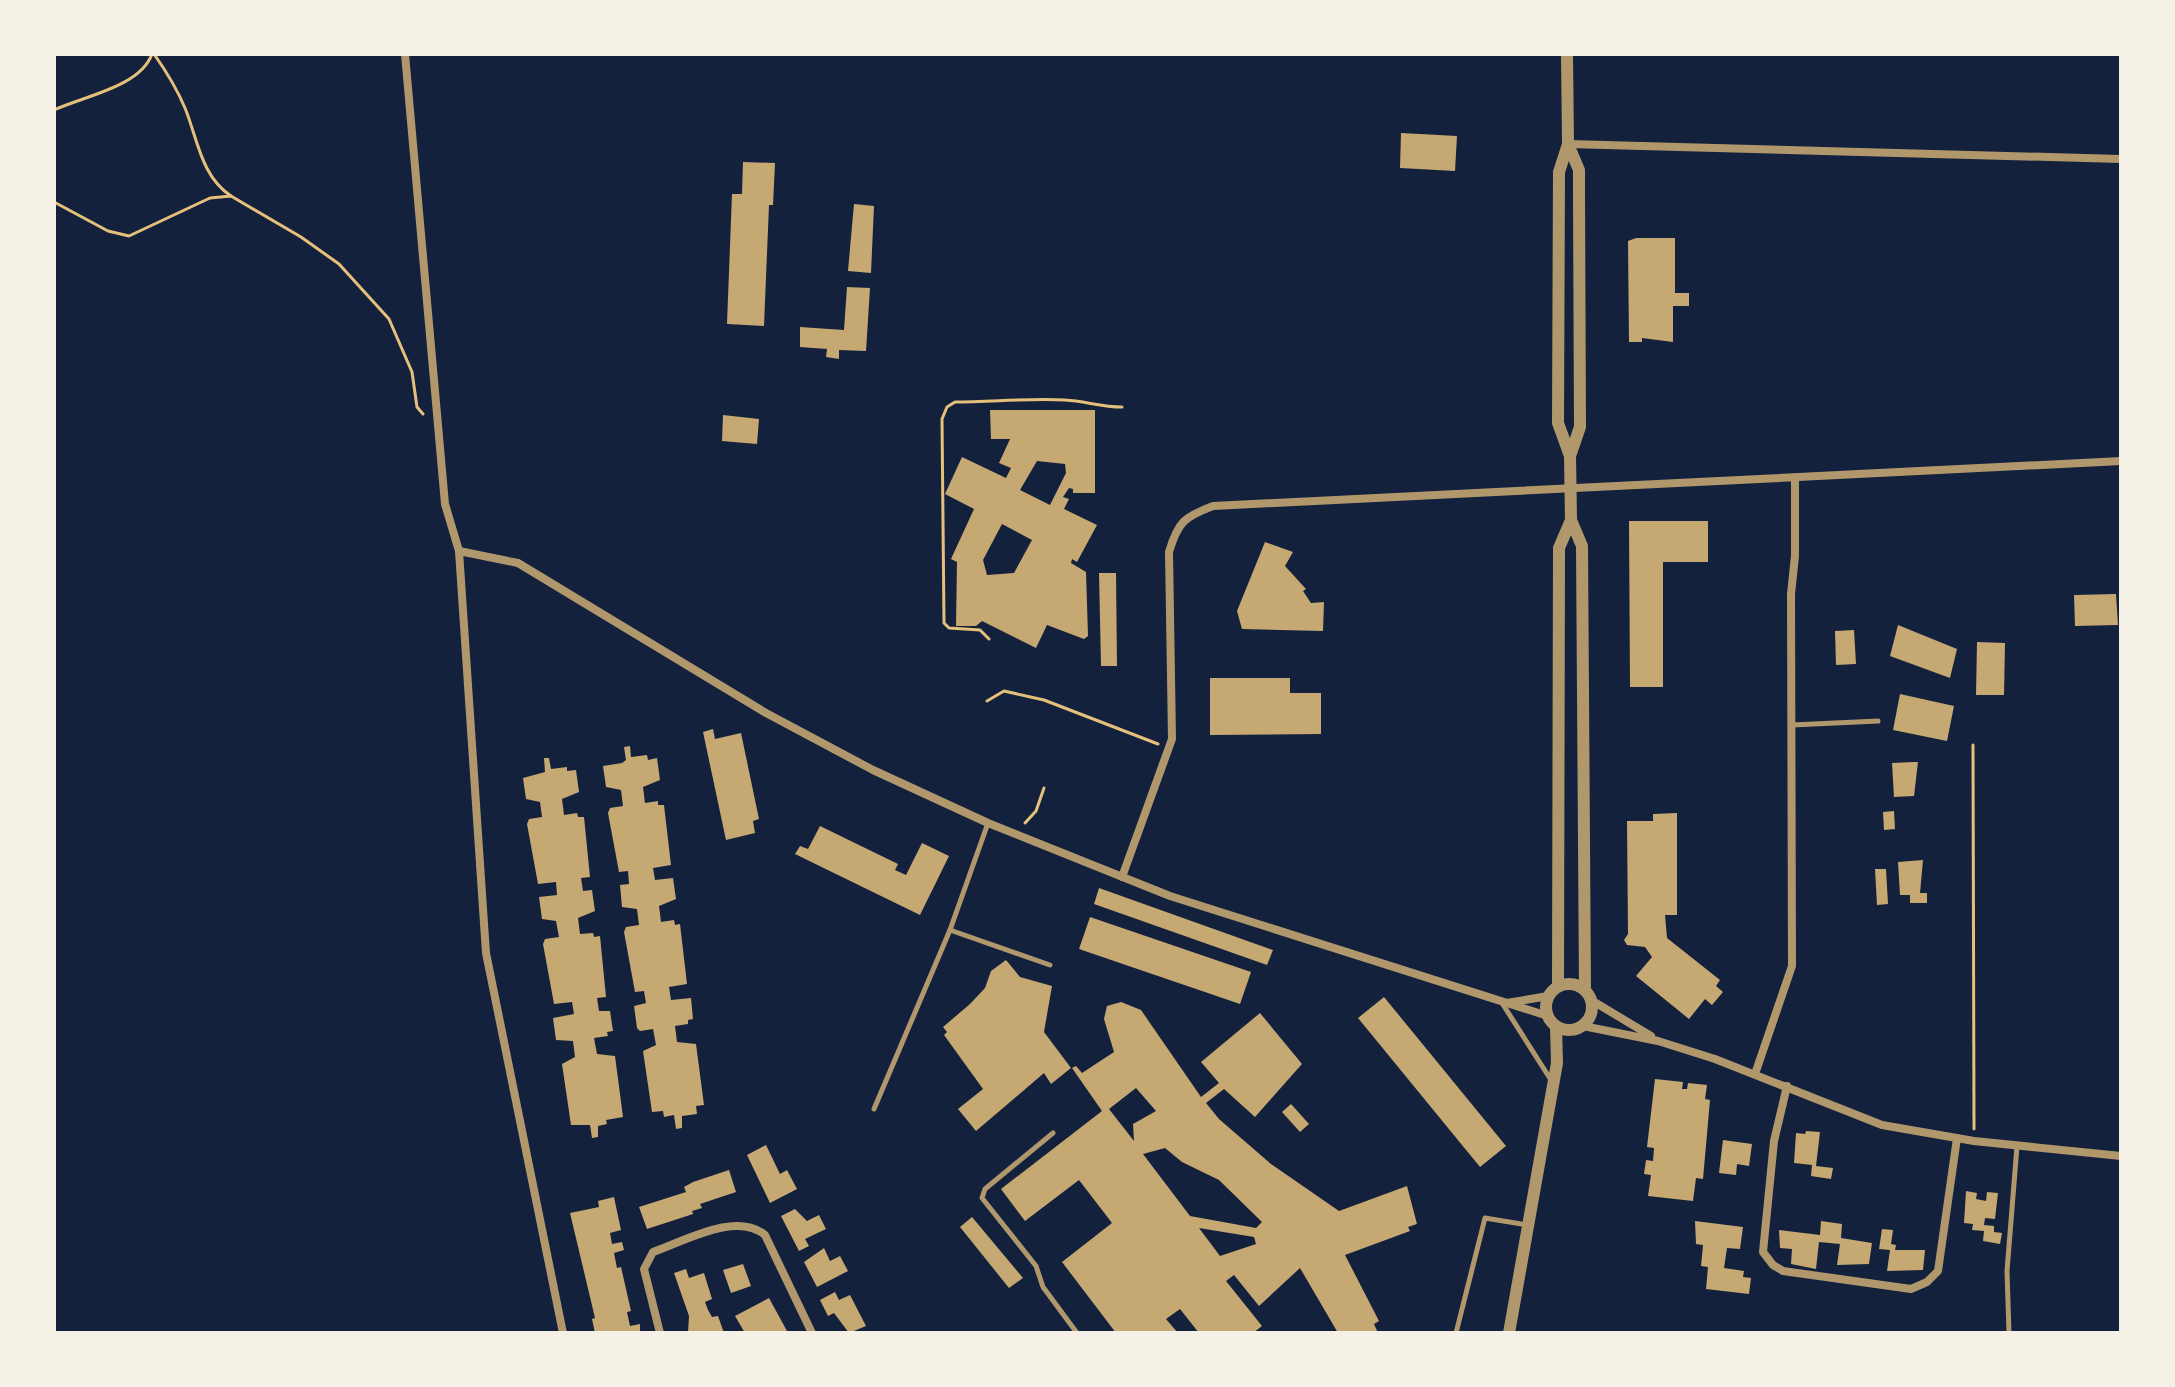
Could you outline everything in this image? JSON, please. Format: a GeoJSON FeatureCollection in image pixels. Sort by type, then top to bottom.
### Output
{"type":"FeatureCollection","features":[{"type":"Feature","properties":{"kind":"street"},"geometry":{"type":"LineString","coordinates":[[405,54],[445,504],[459,551],[486,953],[563,1333]]}},
{"type":"Feature","properties":{"kind":"street"},"geometry":{"type":"LineString","coordinates":[[1509,1333],[1552,1081],[1557,1063],[1578,1028],[1591,1014],[1588,995],[1582,546],[1571,520],[1570,456],[1558,423],[1559,172],[1568,144],[1567,54]]}},
{"type":"Feature","properties":{"kind":"street"},"geometry":{"type":"LineString","coordinates":[[1568,144],[2121,159]]}},
{"type":"Feature","properties":{"kind":"street"},"geometry":{"type":"LineString","coordinates":[[1568,144],[1579,170],[1580,427],[1570,456]]}},
{"type":"Feature","properties":{"kind":"street"},"geometry":{"type":"LineString","coordinates":[[1122,877],[1172,739],[1169,552],[1175,531],[1187,515],[1213,506],[2121,461]]}},
{"type":"Feature","properties":{"kind":"street"},"geometry":{"type":"LineString","coordinates":[[1755,1074],[1792,966],[1791,725],[1795,478]]}},
{"type":"Feature","properties":{"kind":"street"},"geometry":{"type":"LineString","coordinates":[[1558,986],[1559,548],[1571,520]]}},
{"type":"Feature","properties":{"kind":"street"},"geometry":{"type":"LineString","coordinates":[[459,551],[518,563],[766,713],[873,770],[988,823],[1122,877],[1552,1021],[1658,1041],[1755,1074],[1882,1125],[1974,1141],[2121,1156]]}},
{"type":"Feature","properties":{"kind":"street"},"geometry":{"type":"LineString","coordinates":[[1502,1003],[1548,996],[1558,986],[1572,984],[1658,1041]]}},
{"type":"Feature","properties":{"kind":"street"},"geometry":{"type":"LineString","coordinates":[[1548,996],[1557,1063]]}},
{"type":"Feature","properties":{"kind":"street"},"geometry":{"type":"LineString","coordinates":[[1787,1086],[1774,1141],[1763,1252],[1773,1265],[1783,1271],[1911,1289],[1927,1282],[1938,1271],[1957,1138]]}},
{"type":"Feature","properties":{"kind":"street"},"geometry":{"type":"LineString","coordinates":[[660,1333],[644,1269],[647,1259],[653,1252],[733,1225],[754,1226],[765,1235],[812,1333]]}},
{"type":"Feature","properties":{"kind":"lane"},"geometry":{"type":"LineString","coordinates":[[1791,725],[1878,721]]}},
{"type":"Feature","properties":{"kind":"lane"},"geometry":{"type":"LineString","coordinates":[[874,1109],[950,930],[988,823]]}},
{"type":"Feature","properties":{"kind":"lane"},"geometry":{"type":"LineString","coordinates":[[950,930],[1050,965]]}},
{"type":"Feature","properties":{"kind":"lane"},"geometry":{"type":"LineString","coordinates":[[1502,1003],[1552,1081]]}},
{"type":"Feature","properties":{"kind":"lane"},"geometry":{"type":"LineString","coordinates":[[1053,1133],[985,1189],[982,1198],[1036,1266],[1043,1287],[1077,1333]]}},
{"type":"Feature","properties":{"kind":"lane"},"geometry":{"type":"LineString","coordinates":[[2009,1333],[2007,1271],[2017,1146]]}},
{"type":"Feature","properties":{"kind":"lane"},"geometry":{"type":"LineString","coordinates":[[1456,1333],[1485,1218],[1527,1225]]}},
{"type":"Feature","properties":{"kind":"path"},"geometry":{"type":"LineString","coordinates":[[54,110],[88,94],[104,93],[147,67],[153,54],[169,74],[208,172],[219,187],[339,264],[389,319],[412,372],[417,407],[426,418],[440,425]]}},
{"type":"Feature","properties":{"kind":"path"},"geometry":{"type":"LineString","coordinates":[[54,202],[108,231],[129,236],[210,198],[231,196]]}},
{"type":"Feature","properties":{"kind":"path"},"geometry":{"type":"LineString","coordinates":[[989,639],[980,630],[949,628],[944,623],[942,419],[947,407],[955,402],[1060,400],[1081,401],[1095,407],[1122,407]]}},
{"type":"Feature","properties":{"kind":"path"},"geometry":{"type":"LineString","coordinates":[[987,701],[1004,691],[1044,700],[1160,745],[1154,757],[1166,761]]}},
{"type":"Feature","properties":{"kind":"path"},"geometry":{"type":"LineString","coordinates":[[1973,745],[1974,1141]]}},
{"type":"Feature","properties":{"kind":"path"},"geometry":{"type":"LineString","coordinates":[[1015,834],[1036,811],[1044,788]]}},
{"type":"Feature","properties":{"kind":"path"},"geometry":{"type":"LineString","coordinates":[[908,1333],[917,1333]]}},
{"type":"Feature","properties":{"kind":"building"},"geometry":{"type":"Polygon","coordinates":[[[1401,133],[1457,136],[1455,171],[1400,168],[1401,133]]]}},
{"type":"Feature","properties":{"kind":"building"},"geometry":{"type":"Polygon","coordinates":[[[743,162],[775,163],[773,205],[769,205],[764,326],[727,324],[732,194],[742,194],[743,162]]]}},
{"type":"Feature","properties":{"kind":"building"},"geometry":{"type":"Polygon","coordinates":[[[854,204],[874,206],[871,273],[848,271],[854,204]]]}},
{"type":"Feature","properties":{"kind":"building"},"geometry":{"type":"Polygon","coordinates":[[[1636,238],[1675,238],[1675,293],[1689,293],[1689,306],[1673,306],[1673,342],[1642,338],[1642,342],[1629,342],[1628,241],[1636,238]]]}},
{"type":"Feature","properties":{"kind":"building"},"geometry":{"type":"Polygon","coordinates":[[[847,287],[870,288],[866,351],[839,350],[839,359],[826,357],[827,349],[800,347],[800,327],[844,330],[847,287]]]}},
{"type":"Feature","properties":{"kind":"building"},"geometry":{"type":"Polygon","coordinates":[[[990,410],[1095,410],[1095,493],[1073,493],[1073,489],[1069,488],[1063,497],[1069,499],[1064,509],[1097,525],[1077,562],[1072,559],[1071,563],[1086,572],[1088,636],[1084,639],[1047,625],[1036,648],[982,621],[976,626],[956,626],[957,562],[951,559],[974,509],[945,494],[962,457],[1006,478],[1011,468],[999,463],[1010,439],[991,439],[990,410]],[[1037,461],[1020,490],[1050,505],[1066,473],[1065,464],[1037,461]],[[1002,524],[983,560],[987,575],[1014,573],[1032,540],[1002,524]]]}},
{"type":"Feature","properties":{"kind":"building"},"geometry":{"type":"Polygon","coordinates":[[[723,415],[759,419],[757,444],[722,441],[723,415]]]}},
{"type":"Feature","properties":{"kind":"building"},"geometry":{"type":"Polygon","coordinates":[[[1629,521],[1708,521],[1708,562],[1663,562],[1663,687],[1630,687],[1629,521]]]}},
{"type":"Feature","properties":{"kind":"building"},"geometry":{"type":"Polygon","coordinates":[[[1265,542],[1293,552],[1285,566],[1306,589],[1303,591],[1311,603],[1324,602],[1323,631],[1242,629],[1237,611],[1265,542]]]}},
{"type":"Feature","properties":{"kind":"building"},"geometry":{"type":"Polygon","coordinates":[[[1099,573],[1116,573],[1117,666],[1101,666],[1099,573]]]}},
{"type":"Feature","properties":{"kind":"building"},"geometry":{"type":"Polygon","coordinates":[[[2116,594],[2118,625],[2075,626],[2074,595],[2116,594]]]}},
{"type":"Feature","properties":{"kind":"building"},"geometry":{"type":"Polygon","coordinates":[[[1898,625],[1957,649],[1950,678],[1890,656],[1898,625]]]}},
{"type":"Feature","properties":{"kind":"building"},"geometry":{"type":"Polygon","coordinates":[[[1854,630],[1856,664],[1836,665],[1835,631],[1854,630]]]}},
{"type":"Feature","properties":{"kind":"building"},"geometry":{"type":"Polygon","coordinates":[[[1977,642],[2005,643],[2004,695],[1976,695],[1977,642]]]}},
{"type":"Feature","properties":{"kind":"building"},"geometry":{"type":"Polygon","coordinates":[[[1210,678],[1290,678],[1290,693],[1321,693],[1321,734],[1210,735],[1210,678]]]}},
{"type":"Feature","properties":{"kind":"building"},"geometry":{"type":"Polygon","coordinates":[[[1900,694],[1954,706],[1947,741],[1893,730],[1900,694]]]}},
{"type":"Feature","properties":{"kind":"building"},"geometry":{"type":"Polygon","coordinates":[[[713,729],[715,739],[741,733],[759,819],[753,821],[755,833],[726,840],[703,732],[713,729]]]}},
{"type":"Feature","properties":{"kind":"building"},"geometry":{"type":"Polygon","coordinates":[[[630,746],[631,757],[647,755],[648,760],[657,758],[660,780],[643,787],[645,803],[658,801],[658,805],[664,805],[671,865],[653,868],[655,880],[673,878],[676,899],[659,906],[661,922],[674,920],[675,925],[680,924],[687,984],[669,987],[671,1000],[691,998],[693,1019],[688,1020],[688,1024],[675,1026],[677,1042],[696,1044],[704,1105],[696,1106],[697,1114],[682,1116],[682,1128],[676,1129],[674,1115],[664,1117],[663,1111],[652,1112],[643,1051],[656,1045],[653,1029],[640,1031],[637,1028],[634,1006],[646,1003],[644,991],[635,992],[624,932],[626,927],[639,925],[637,909],[622,907],[620,885],[629,884],[628,871],[619,872],[608,813],[610,808],[623,806],[621,790],[606,787],[603,766],[622,763],[626,760],[624,747],[630,746]]]}},
{"type":"Feature","properties":{"kind":"building"},"geometry":{"type":"Polygon","coordinates":[[[544,758],[549,758],[551,769],[567,767],[567,771],[576,770],[579,792],[562,799],[564,815],[577,813],[578,817],[584,817],[590,877],[581,878],[583,891],[592,890],[595,911],[578,918],[580,934],[600,936],[606,997],[597,998],[599,1011],[610,1011],[613,1031],[607,1032],[608,1036],[594,1038],[597,1054],[615,1056],[623,1117],[606,1120],[607,1124],[598,1126],[598,1137],[592,1138],[590,1125],[571,1125],[562,1064],[575,1057],[573,1041],[556,1040],[553,1018],[574,1014],[572,1002],[554,1004],[543,944],[545,939],[559,937],[556,921],[542,919],[539,897],[557,895],[556,882],[538,884],[527,824],[529,819],[542,817],[540,802],[526,799],[523,778],[545,772],[544,758]]]}},
{"type":"Feature","properties":{"kind":"building"},"geometry":{"type":"Polygon","coordinates":[[[1918,762],[1914,796],[1894,797],[1892,763],[1918,762]]]}},
{"type":"Feature","properties":{"kind":"building"},"geometry":{"type":"Polygon","coordinates":[[[1894,811],[1895,829],[1884,830],[1883,812],[1894,811]]]}},
{"type":"Feature","properties":{"kind":"building"},"geometry":{"type":"Polygon","coordinates":[[[1677,813],[1677,915],[1665,915],[1667,938],[1720,980],[1716,986],[1723,992],[1712,1005],[1705,999],[1689,1019],[1636,976],[1652,957],[1645,947],[1627,945],[1624,940],[1628,934],[1627,821],[1653,821],[1653,814],[1677,813]]]}},
{"type":"Feature","properties":{"kind":"building"},"geometry":{"type":"Polygon","coordinates":[[[820,826],[898,864],[895,870],[906,875],[922,843],[949,856],[920,915],[795,854],[800,846],[808,849],[820,826]]]}},
{"type":"Feature","properties":{"kind":"building"},"geometry":{"type":"Polygon","coordinates":[[[1923,860],[1920,893],[1927,893],[1927,903],[1910,903],[1910,895],[1900,895],[1898,862],[1923,860]]]}},
{"type":"Feature","properties":{"kind":"building"},"geometry":{"type":"Polygon","coordinates":[[[1875,869],[1886,869],[1888,904],[1877,905],[1875,869]]]}},
{"type":"Feature","properties":{"kind":"building"},"geometry":{"type":"Polygon","coordinates":[[[1099,888],[1273,950],[1267,965],[1094,904],[1099,888]]]}},
{"type":"Feature","properties":{"kind":"building"},"geometry":{"type":"Polygon","coordinates":[[[1090,917],[1251,972],[1240,1004],[1079,949],[1090,917]]]}},
{"type":"Feature","properties":{"kind":"building"},"geometry":{"type":"Polygon","coordinates":[[[1006,960],[1020,977],[1052,986],[1044,1032],[1071,1068],[1051,1084],[1044,1073],[976,1131],[958,1109],[983,1089],[944,1035],[947,1032],[943,1027],[970,1004],[985,988],[991,971],[1006,960]]]}},
{"type":"Feature","properties":{"kind":"building"},"geometry":{"type":"Polygon","coordinates":[[[1384,997],[1506,1146],[1480,1167],[1358,1018],[1384,997]]]}},
{"type":"Feature","properties":{"kind":"building"},"geometry":{"type":"Polygon","coordinates":[[[1121,1002],[1141,1010],[1201,1097],[1219,1083],[1201,1062],[1260,1013],[1302,1064],[1255,1117],[1224,1089],[1206,1103],[1219,1119],[1271,1164],[1339,1211],[1407,1186],[1417,1224],[1408,1227],[1410,1231],[1345,1255],[1379,1321],[1374,1324],[1378,1333],[1338,1333],[1300,1268],[1259,1306],[1234,1275],[1226,1281],[1262,1326],[1253,1333],[1199,1333],[1180,1309],[1166,1319],[1178,1333],[1116,1333],[1062,1262],[1112,1223],[1079,1180],[1025,1221],[1001,1189],[1102,1111],[1072,1068],[1076,1066],[1082,1073],[1114,1052],[1104,1019],[1107,1006],[1121,1002]],[[1136,1088],[1109,1109],[1134,1141],[1133,1124],[1156,1111],[1136,1088]],[[1165,1148],[1143,1154],[1190,1216],[1256,1228],[1262,1222],[1219,1180],[1182,1162],[1165,1148]],[[1199,1228],[1220,1256],[1256,1244],[1254,1237],[1199,1228]]]}},
{"type":"Feature","properties":{"kind":"building"},"geometry":{"type":"Polygon","coordinates":[[[1655,1079],[1683,1082],[1682,1089],[1687,1089],[1688,1083],[1707,1085],[1705,1099],[1710,1100],[1703,1179],[1696,1178],[1693,1201],[1648,1196],[1651,1175],[1644,1174],[1646,1160],[1653,1161],[1654,1148],[1647,1147],[1655,1079]]]}},
{"type":"Feature","properties":{"kind":"building"},"geometry":{"type":"Polygon","coordinates":[[[1291,1104],[1309,1124],[1300,1132],[1282,1112],[1291,1104]]]}},
{"type":"Feature","properties":{"kind":"building"},"geometry":{"type":"Polygon","coordinates":[[[1806,1131],[1820,1132],[1816,1166],[1833,1168],[1831,1179],[1811,1176],[1812,1165],[1794,1163],[1796,1133],[1805,1134],[1806,1131]]]}},
{"type":"Feature","properties":{"kind":"building"},"geometry":{"type":"Polygon","coordinates":[[[1723,1140],[1752,1144],[1749,1166],[1737,1164],[1736,1175],[1719,1173],[1723,1140]]]}},
{"type":"Feature","properties":{"kind":"building"},"geometry":{"type":"Polygon","coordinates":[[[766,1145],[780,1174],[787,1170],[797,1189],[770,1203],[747,1155],[766,1145]]]}},
{"type":"Feature","properties":{"kind":"building"},"geometry":{"type":"Polygon","coordinates":[[[729,1170],[736,1192],[700,1204],[702,1208],[692,1211],[693,1214],[647,1229],[639,1207],[686,1192],[684,1187],[693,1182],[729,1170]]]}},
{"type":"Feature","properties":{"kind":"building"},"geometry":{"type":"Polygon","coordinates":[[[1966,1191],[1977,1193],[1976,1199],[1986,1201],[1987,1192],[1998,1193],[1995,1219],[1985,1218],[1984,1225],[1994,1226],[1994,1232],[2002,1233],[2000,1244],[1983,1241],[1984,1231],[1972,1230],[1973,1224],[1964,1223],[1966,1191]]]}},
{"type":"Feature","properties":{"kind":"building"},"geometry":{"type":"Polygon","coordinates":[[[614,1197],[621,1230],[610,1233],[612,1244],[622,1242],[624,1250],[614,1253],[617,1268],[621,1267],[631,1311],[627,1312],[630,1326],[640,1324],[640,1333],[595,1333],[592,1319],[595,1318],[570,1213],[599,1207],[598,1201],[614,1197]]]}},
{"type":"Feature","properties":{"kind":"building"},"geometry":{"type":"Polygon","coordinates":[[[795,1209],[807,1221],[819,1215],[826,1229],[805,1239],[809,1246],[799,1251],[781,1216],[795,1209]]]}},
{"type":"Feature","properties":{"kind":"building"},"geometry":{"type":"Polygon","coordinates":[[[972,1217],[1023,1278],[1009,1288],[960,1227],[972,1217]]]}},
{"type":"Feature","properties":{"kind":"building"},"geometry":{"type":"Polygon","coordinates":[[[1695,1221],[1743,1227],[1740,1249],[1727,1248],[1724,1268],[1744,1271],[1743,1277],[1751,1278],[1749,1294],[1706,1289],[1708,1267],[1701,1266],[1703,1245],[1696,1244],[1695,1221]]]}},
{"type":"Feature","properties":{"kind":"building"},"geometry":{"type":"Polygon","coordinates":[[[1821,1221],[1842,1224],[1841,1238],[1872,1243],[1869,1264],[1837,1265],[1840,1244],[1819,1242],[1816,1269],[1791,1264],[1792,1249],[1780,1248],[1779,1230],[1820,1235],[1821,1221]]]}},
{"type":"Feature","properties":{"kind":"building"},"geometry":{"type":"Polygon","coordinates":[[[1882,1229],[1893,1230],[1891,1244],[1896,1245],[1895,1250],[1925,1250],[1923,1270],[1887,1271],[1890,1250],[1879,1249],[1882,1229]]]}},
{"type":"Feature","properties":{"kind":"building"},"geometry":{"type":"Polygon","coordinates":[[[824,1248],[830,1261],[840,1256],[848,1271],[817,1287],[804,1262],[824,1248]]]}},
{"type":"Feature","properties":{"kind":"building"},"geometry":{"type":"Polygon","coordinates":[[[743,1264],[751,1286],[731,1293],[723,1270],[743,1264]]]}},
{"type":"Feature","properties":{"kind":"building"},"geometry":{"type":"Polygon","coordinates":[[[686,1269],[689,1278],[704,1273],[712,1299],[705,1302],[712,1317],[718,1316],[724,1333],[688,1333],[689,1316],[674,1273],[686,1269]]]}},
{"type":"Feature","properties":{"kind":"building"},"geometry":{"type":"Polygon","coordinates":[[[835,1292],[839,1300],[850,1295],[866,1326],[849,1333],[834,1313],[828,1316],[820,1300],[835,1292]]]}},
{"type":"Feature","properties":{"kind":"building"},"geometry":{"type":"Polygon","coordinates":[[[769,1298],[787,1331],[745,1333],[735,1316],[769,1298]]]}}]}
